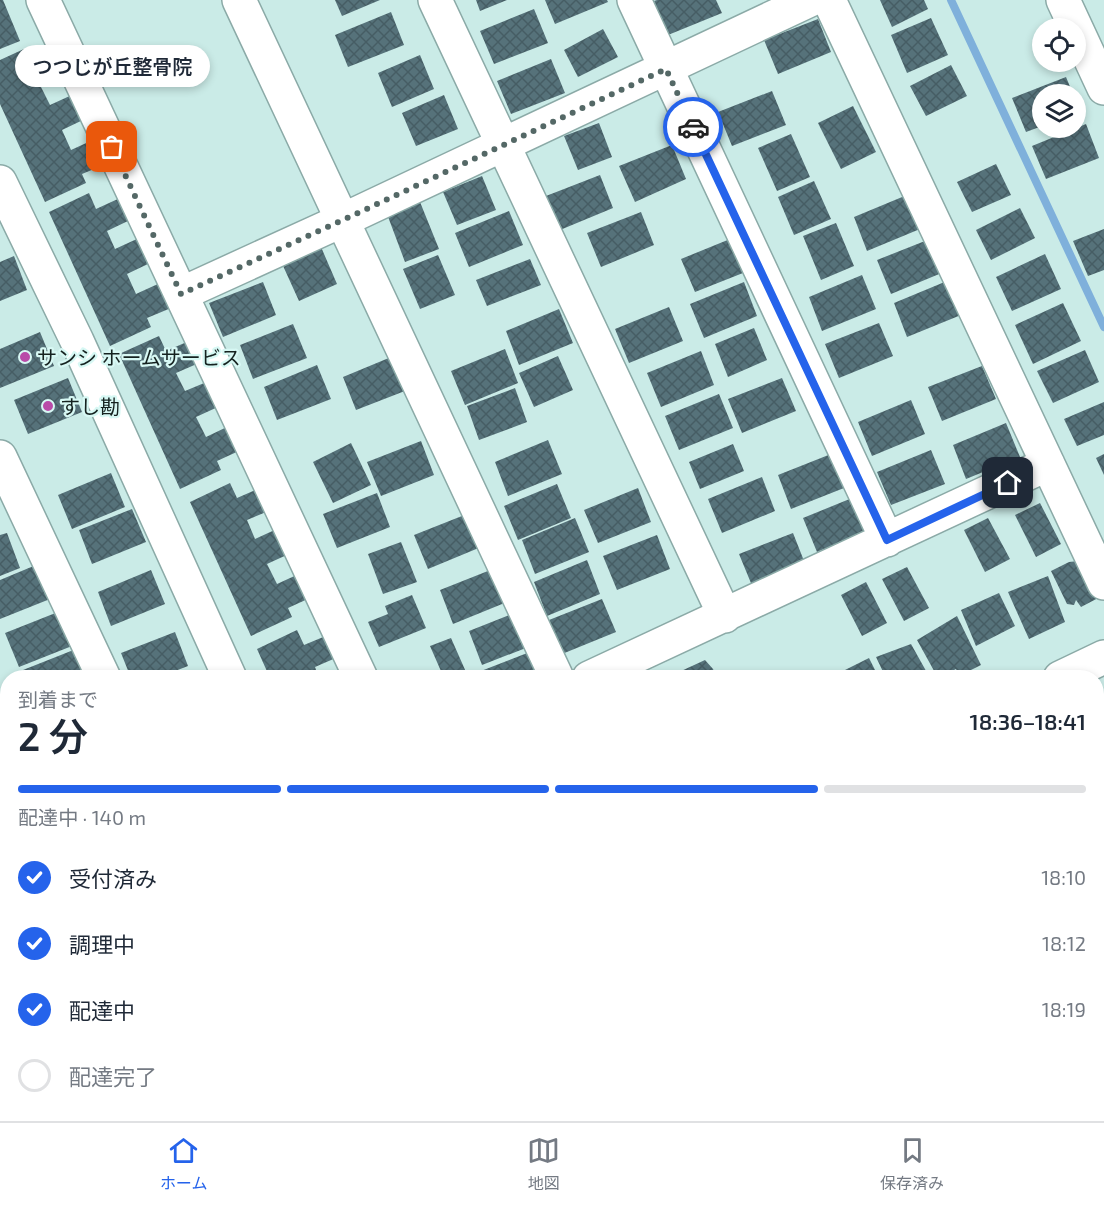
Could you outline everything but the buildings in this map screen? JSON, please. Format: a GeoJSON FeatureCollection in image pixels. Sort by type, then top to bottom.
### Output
{"type":"FeatureCollection","features":[{"type":"Feature","properties":{"kind":"street"},"geometry":{"type":"LineString","coordinates":[[43,0],[357,670]]}},
{"type":"Feature","properties":{"kind":"street"},"geometry":{"type":"LineString","coordinates":[[239,0],[553,670]]}},
{"type":"Feature","properties":{"kind":"street"},"geometry":{"type":"LineString","coordinates":[[435,0],[725,616]]}},
{"type":"Feature","properties":{"kind":"street"},"geometry":{"type":"LineString","coordinates":[[633,0],[887,540]]}},
{"type":"Feature","properties":{"kind":"street"},"geometry":{"type":"LineString","coordinates":[[181,294],[810,0]]}},
{"type":"Feature","properties":{"kind":"street"},"geometry":{"type":"LineString","coordinates":[[830,0],[1104,583]]}},
{"type":"Feature","properties":{"kind":"street"},"geometry":{"type":"LineString","coordinates":[[1062,0],[1102,77]]}},
{"type":"Feature","properties":{"kind":"street"},"geometry":{"type":"LineString","coordinates":[[0,182],[78,341],[226,670]]}},
{"type":"Feature","properties":{"kind":"street"},"geometry":{"type":"LineString","coordinates":[[0,457],[100,670]]}},
{"type":"Feature","properties":{"kind":"street"},"geometry":{"type":"LineString","coordinates":[[607,670],[1048,464]]}},
{"type":"Feature","properties":{"kind":"street"},"geometry":{"type":"LineString","coordinates":[[1077,670],[1104,657]]}},
{"type":"Feature","properties":{"kind":"waterway"},"geometry":{"type":"LineString","coordinates":[[951,0],[1104,327]]}},
{"type":"Feature","properties":{"kind":"way so far"},"geometry":{"type":"LineString","coordinates":[[112,147],[181,294],[666,69],[693,127]]}},
{"type":"Feature","properties":{"kind":"place","name":"つつじが丘整骨院"},"geometry":{"type":"Point","coordinates":[112,147]}},
{"type":"Feature","properties":{"kind":"place","name":"サンシ ホームサービス"},"geometry":{"type":"Point","coordinates":[25,357]}},
{"type":"Feature","properties":{"kind":"place","name":"すし勘"},"geometry":{"type":"Point","coordinates":[48,406]}},
{"type":"Feature","properties":{"kind":"route"},"geometry":{"type":"LineString","coordinates":[[693,127],[887,540],[1008,483]]}}]}
